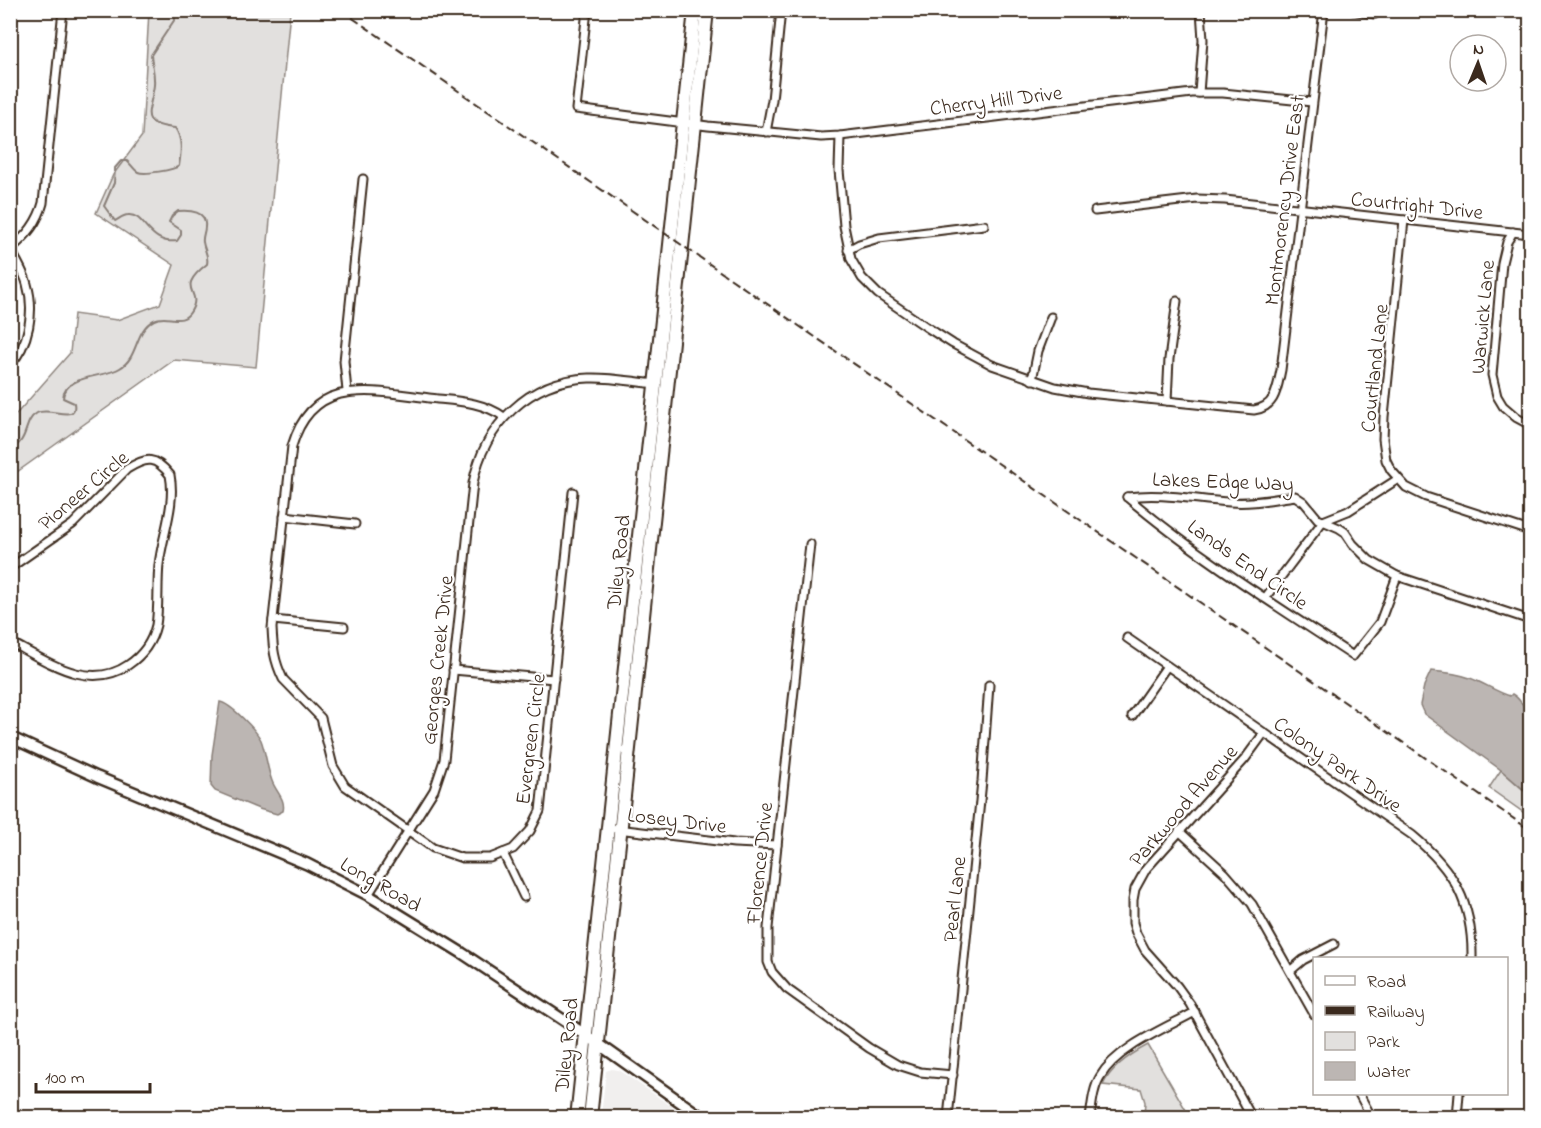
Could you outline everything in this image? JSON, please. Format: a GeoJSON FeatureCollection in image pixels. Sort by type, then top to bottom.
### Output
{"type":"FeatureCollection","features":[{"type":"Feature","properties":{"kind":"highway","name":"Diley Road"},"geometry":{"type":"LineString","coordinates":[[590,1118],[615,829],[689,123],[695,10]]}},
{"type":"Feature","properties":{"kind":"highway","name":"Diley Road"},"geometry":{"type":"LineString","coordinates":[[689,123],[707,10]]}},
{"type":"Feature","properties":{"kind":"highway","name":"Diley Road"},"geometry":{"type":"LineString","coordinates":[[577,1118],[586,1035],[615,829]]}},
{"type":"Feature","properties":{"kind":"main road","name":"Long Road"},"geometry":{"type":"LineString","coordinates":[[10,737],[97,777],[307,864],[368,895],[598,1042],[703,1118]]}},
{"type":"Feature","properties":{"kind":"street"},"geometry":{"type":"LineString","coordinates":[[10,365],[25,343],[30,301],[27,283],[11,249],[32,227],[43,203],[63,10]]}},
{"type":"Feature","properties":{"kind":"street","name":"Cherry Hill Drive"},"geometry":{"type":"LineString","coordinates":[[587,10],[576,109],[821,137],[1167,95],[1199,93],[1312,102]]}},
{"type":"Feature","properties":{"kind":"street"},"geometry":{"type":"LineString","coordinates":[[766,132],[772,100],[781,10]]}},
{"type":"Feature","properties":{"kind":"street"},"geometry":{"type":"LineString","coordinates":[[1199,93],[1203,40],[1200,10]]}},
{"type":"Feature","properties":{"kind":"street","name":"Montmorency Drive East"},"geometry":{"type":"LineString","coordinates":[[1167,401],[1254,410],[1269,405],[1275,392],[1281,370],[1323,10]]}},
{"type":"Feature","properties":{"kind":"street"},"geometry":{"type":"LineString","coordinates":[[1353,10],[1375,14]]}},
{"type":"Feature","properties":{"kind":"street"},"geometry":{"type":"LineString","coordinates":[[840,136],[839,170],[844,226],[848,250],[856,269],[878,294],[972,355],[1032,380],[1071,390],[1167,401],[1169,359],[1177,301]]}},
{"type":"Feature","properties":{"kind":"street"},"geometry":{"type":"LineString","coordinates":[[347,391],[344,361],[363,178]]}},
{"type":"Feature","properties":{"kind":"street","name":"Courtright Drive"},"geometry":{"type":"LineString","coordinates":[[1095,211],[1197,199],[1300,208],[1530,234]]}},
{"type":"Feature","properties":{"kind":"street","name":"Courtland Lane"},"geometry":{"type":"LineString","coordinates":[[1398,479],[1386,460],[1383,439],[1404,220]]}},
{"type":"Feature","properties":{"kind":"street"},"geometry":{"type":"LineString","coordinates":[[848,250],[879,238],[984,225]]}},
{"type":"Feature","properties":{"kind":"street","name":"Warwick Lane"},"geometry":{"type":"LineString","coordinates":[[1513,232],[1507,242],[1502,263],[1491,375],[1497,396],[1503,406],[1530,425]]}},
{"type":"Feature","properties":{"kind":"street"},"geometry":{"type":"LineString","coordinates":[[1032,380],[1038,351],[1050,317]]}},
{"type":"Feature","properties":{"kind":"street"},"geometry":{"type":"LineString","coordinates":[[504,417],[519,403],[537,392],[560,383],[587,378],[662,385]]}},
{"type":"Feature","properties":{"kind":"street","name":"Evergreen Circle"},"geometry":{"type":"LineString","coordinates":[[504,417],[491,409],[470,403],[368,390],[347,391],[335,394],[315,406],[295,433],[292,446],[273,620],[273,656],[283,679],[321,718],[333,766],[345,786],[433,848],[462,858],[490,858],[513,849],[530,831],[540,811],[573,492]]}},
{"type":"Feature","properties":{"kind":"street","name":"Georges Creek Drive"},"geometry":{"type":"LineString","coordinates":[[368,895],[434,790],[444,760],[473,483],[483,448],[504,417]]}},
{"type":"Feature","properties":{"kind":"street","name":"Pioneer Circle"},"geometry":{"type":"LineString","coordinates":[[10,568],[73,524],[128,469],[149,459],[164,467],[170,475],[170,508],[159,561],[156,623],[146,649],[122,670],[103,676],[86,676],[69,671],[10,642]]}},
{"type":"Feature","properties":{"kind":"street"},"geometry":{"type":"LineString","coordinates":[[1265,598],[1323,521],[1348,511],[1398,479],[1406,487],[1426,497],[1530,531]]}},
{"type":"Feature","properties":{"kind":"street","name":"Lakes Edge Way"},"geometry":{"type":"LineString","coordinates":[[1127,497],[1161,494],[1231,502],[1262,502],[1295,496],[1304,502],[1318,519],[1339,528],[1361,553],[1396,576],[1530,620]]}},
{"type":"Feature","properties":{"kind":"street","name":"Lands End Circle"},"geometry":{"type":"LineString","coordinates":[[1127,497],[1147,514],[1265,598],[1353,656],[1380,622],[1396,576]]}},
{"type":"Feature","properties":{"kind":"street"},"geometry":{"type":"LineString","coordinates":[[284,516],[355,524]]}},
{"type":"Feature","properties":{"kind":"street","name":"Florence Drive"},"geometry":{"type":"LineString","coordinates":[[810,544],[777,845],[767,950],[768,962],[779,981],[800,999],[888,1060],[920,1072],[953,1075]]}},
{"type":"Feature","properties":{"kind":"street"},"geometry":{"type":"LineString","coordinates":[[273,620],[344,627]]}},
{"type":"Feature","properties":{"kind":"street","name":"Colony Park Drive"},"geometry":{"type":"LineString","coordinates":[[1127,638],[1412,835],[1437,856],[1451,874],[1462,895],[1471,928],[1473,957]]}},
{"type":"Feature","properties":{"kind":"street"},"geometry":{"type":"LineString","coordinates":[[1132,716],[1167,666]]}},
{"type":"Feature","properties":{"kind":"street"},"geometry":{"type":"LineString","coordinates":[[453,670],[554,679]]}},
{"type":"Feature","properties":{"kind":"street","name":"Pearl Lane"},"geometry":{"type":"LineString","coordinates":[[948,1118],[982,781],[989,684]]}},
{"type":"Feature","properties":{"kind":"street","name":"Parkwood Avenue"},"geometry":{"type":"LineString","coordinates":[[1252,1118],[1195,1012],[1177,986],[1145,950],[1133,923],[1133,900],[1140,879],[1153,860],[1245,759],[1264,733]]}},
{"type":"Feature","properties":{"kind":"street","name":"Losey Drive"},"geometry":{"type":"LineString","coordinates":[[615,829],[734,843],[777,845]]}},
{"type":"Feature","properties":{"kind":"street"},"geometry":{"type":"LineString","coordinates":[[1179,831],[1241,890],[1258,914],[1313,1012]]}},
{"type":"Feature","properties":{"kind":"street"},"geometry":{"type":"LineString","coordinates":[[503,853],[524,897]]}},
{"type":"Feature","properties":{"kind":"street"},"geometry":{"type":"LineString","coordinates":[[1290,970],[1334,944]]}},
{"type":"Feature","properties":{"kind":"street"},"geometry":{"type":"LineString","coordinates":[[1090,1118],[1096,1086],[1115,1059],[1195,1012]]}},
{"type":"Feature","properties":{"kind":"street"},"geometry":{"type":"LineString","coordinates":[[1360,1095],[1372,1118]]}},
{"type":"Feature","properties":{"kind":"street"},"geometry":{"type":"LineString","coordinates":[[1457,1118],[1459,1095]]}},
{"type":"Feature","properties":{"kind":"shaded area"},"geometry":{"type":"Polygon","coordinates":[[[619,1070],[687,1117],[601,1117],[606,1071],[619,1070]]]}},
{"type":"Feature","properties":{"kind":"green space"},"geometry":{"type":"Polygon","coordinates":[[[149,11],[290,11],[256,367],[174,360],[17,472],[11,480],[11,420],[70,353],[74,314],[117,320],[160,304],[174,265],[96,213],[113,175],[142,136],[149,11]]]}},
{"type":"Feature","properties":{"kind":"green space"},"geometry":{"type":"Polygon","coordinates":[[[1501,770],[1528,794],[1530,793],[1530,817],[1489,788],[1501,770]]]}},
{"type":"Feature","properties":{"kind":"green space"},"geometry":{"type":"Polygon","coordinates":[[[1148,1045],[1190,1117],[1144,1117],[1145,1102],[1141,1089],[1103,1085],[1116,1067],[1148,1045]]]}},
{"type":"Feature","properties":{"kind":"water"},"geometry":{"type":"Polygon","coordinates":[[[1431,671],[1465,676],[1510,696],[1512,694],[1530,712],[1529,794],[1501,770],[1424,714],[1420,705],[1424,686],[1431,671]]]}},
{"type":"Feature","properties":{"kind":"water"},"geometry":{"type":"Polygon","coordinates":[[[220,702],[243,718],[261,740],[272,781],[283,803],[283,811],[277,814],[259,809],[215,791],[211,786],[212,755],[220,702]]]}},
{"type":"Feature","properties":{"kind":"waterway"},"geometry":{"type":"LineString","coordinates":[[10,450],[21,441],[29,421],[37,413],[42,411],[67,414],[72,412],[74,403],[63,398],[65,390],[71,385],[120,368],[131,357],[139,337],[148,325],[159,318],[183,318],[191,311],[194,304],[190,285],[197,273],[207,264],[203,240],[205,227],[203,218],[192,211],[178,211],[169,222],[181,230],[181,235],[177,241],[167,241],[153,234],[134,216],[124,216],[115,221],[104,206],[114,183],[115,168],[121,161],[127,161],[141,173],[159,172],[179,166],[181,146],[178,132],[175,128],[155,123],[150,120],[149,115],[154,81],[151,55],[175,19],[174,10]]}},
{"type":"Feature","properties":{"kind":"railway"},"geometry":{"type":"LineString","coordinates":[[341,10],[1530,830]]}}]}
